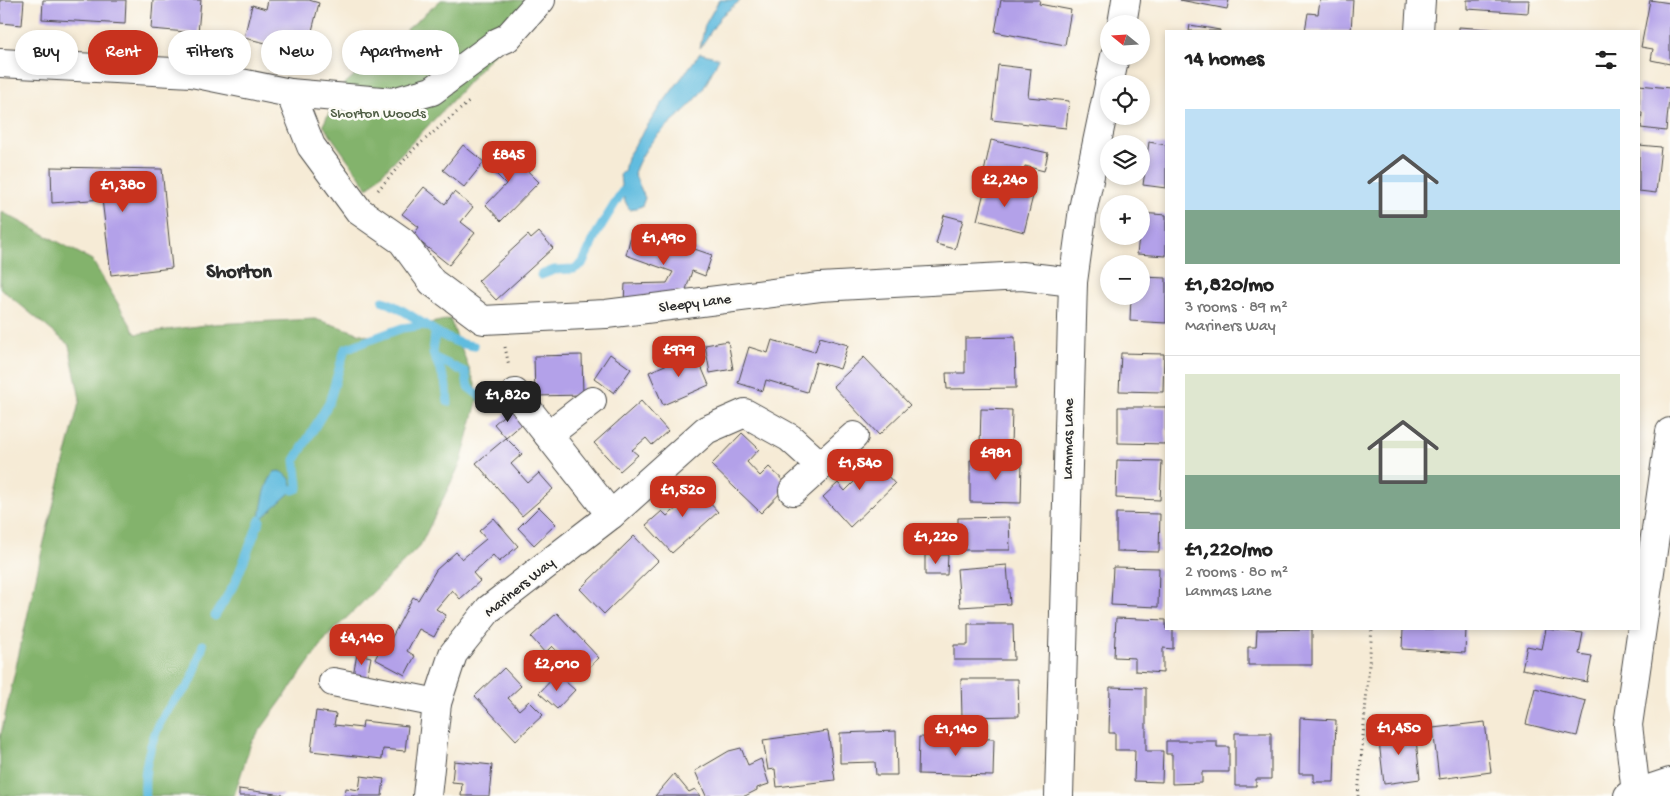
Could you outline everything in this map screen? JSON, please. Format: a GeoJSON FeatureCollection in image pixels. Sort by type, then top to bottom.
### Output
{"type":"FeatureCollection","features":[{"type":"Feature","properties":{"kind":"street"},"geometry":{"type":"LineString","coordinates":[[0,63],[192,73],[290,93],[393,102],[432,91],[498,42],[507,38],[540,0]]}},
{"type":"Feature","properties":{"kind":"street"},"geometry":{"type":"LineString","coordinates":[[1124,15],[1126,0]]}},
{"type":"Feature","properties":{"kind":"street"},"geometry":{"type":"LineString","coordinates":[[1419,30],[1421,0]]}},
{"type":"Feature","properties":{"kind":"street","name":"Sleepy Lane"},"geometry":{"type":"LineString","coordinates":[[290,93],[311,146],[359,211],[402,241],[432,282],[483,320],[606,314],[820,287],[1022,276],[1073,282]]}},
{"type":"Feature","properties":{"kind":"street","name":"Lammas Lane"},"geometry":{"type":"LineString","coordinates":[[1059,796],[1073,282],[1083,209],[1100,125]]}},
{"type":"Feature","properties":{"kind":"street"},"geometry":{"type":"LineString","coordinates":[[514,392],[611,515]]}},
{"type":"Feature","properties":{"kind":"street"},"geometry":{"type":"LineString","coordinates":[[548,436],[592,401]]}},
{"type":"Feature","properties":{"kind":"street","name":"Mariners Way"},"geometry":{"type":"LineString","coordinates":[[427,796],[437,703],[453,654],[489,609],[611,515],[706,430],[745,413],[790,438],[821,466]]}},
{"type":"Feature","properties":{"kind":"street"},"geometry":{"type":"LineString","coordinates":[[1670,432],[1628,724],[1632,795],[1670,782]]}},
{"type":"Feature","properties":{"kind":"street"},"geometry":{"type":"LineString","coordinates":[[793,491],[854,436]]}},
{"type":"Feature","properties":{"kind":"street"},"geometry":{"type":"LineString","coordinates":[[333,682],[437,703]]}},
{"type":"Feature","properties":{"kind":"path"},"geometry":{"type":"LineString","coordinates":[[359,211],[414,149],[464,108],[475,94]]}},
{"type":"Feature","properties":{"kind":"path"},"geometry":{"type":"LineString","coordinates":[[498,320],[514,392]]}},
{"type":"Feature","properties":{"kind":"path"},"geometry":{"type":"LineString","coordinates":[[1358,796],[1372,630]]}},
{"type":"Feature","properties":{"kind":"green space","name":"Shorton Woods"},"geometry":{"type":"Polygon","coordinates":[[[441,0],[541,0],[450,103],[368,188],[323,125],[342,86],[355,75],[459,75],[459,30],[406,30],[441,0]]]}},
{"type":"Feature","properties":{"kind":"green space"},"geometry":{"type":"Polygon","coordinates":[[[2,212],[92,260],[136,334],[213,324],[315,319],[368,336],[450,319],[479,394],[461,462],[420,546],[327,637],[251,743],[234,796],[0,796],[0,738],[44,542],[80,399],[69,345],[0,288],[2,212]]]}},
{"type":"Feature","properties":{"kind":"water"},"geometry":{"type":"Polygon","coordinates":[[[719,0],[741,0],[721,16],[700,48],[705,25],[719,0]]]}},
{"type":"Feature","properties":{"kind":"water"},"geometry":{"type":"Polygon","coordinates":[[[700,53],[719,58],[696,99],[646,149],[634,173],[645,198],[642,206],[630,210],[622,193],[620,173],[624,172],[627,157],[659,108],[700,53]]]}},
{"type":"Feature","properties":{"kind":"water"},"geometry":{"type":"Polygon","coordinates":[[[279,471],[289,478],[293,490],[260,520],[268,483],[274,472],[279,471]]]}},
{"type":"Feature","properties":{"kind":"building"},"geometry":{"type":"Polygon","coordinates":[[[0,0],[24,0],[22,25],[0,23],[0,0]]]}},
{"type":"Feature","properties":{"kind":"building"},"geometry":{"type":"Polygon","coordinates":[[[43,0],[126,0],[125,24],[42,19],[43,0]]]}},
{"type":"Feature","properties":{"kind":"building"},"geometry":{"type":"Polygon","coordinates":[[[153,0],[201,0],[198,30],[151,29],[153,0]]]}},
{"type":"Feature","properties":{"kind":"building"},"geometry":{"type":"Polygon","coordinates":[[[268,0],[309,0],[319,3],[312,30],[261,30],[261,42],[251,40],[251,30],[246,30],[252,5],[266,9],[268,0]]]}},
{"type":"Feature","properties":{"kind":"building"},"geometry":{"type":"Polygon","coordinates":[[[1001,0],[1040,0],[1039,4],[1071,10],[1065,45],[995,32],[1001,0]]]}},
{"type":"Feature","properties":{"kind":"building"},"geometry":{"type":"Polygon","coordinates":[[[1180,0],[1229,0],[1227,9],[1180,0]]]}},
{"type":"Feature","properties":{"kind":"building"},"geometry":{"type":"Polygon","coordinates":[[[1320,0],[1353,0],[1351,30],[1305,30],[1308,13],[1318,14],[1320,0]]]}},
{"type":"Feature","properties":{"kind":"building"},"geometry":{"type":"Polygon","coordinates":[[[1467,0],[1529,0],[1528,13],[1467,9],[1467,0]]]}},
{"type":"Feature","properties":{"kind":"building"},"geometry":{"type":"Polygon","coordinates":[[[1650,0],[1670,3],[1670,64],[1651,60],[1653,49],[1641,47],[1650,0]]]}},
{"type":"Feature","properties":{"kind":"building"},"geometry":{"type":"Polygon","coordinates":[[[1190,25],[1220,30],[1189,30],[1190,25]]]}},
{"type":"Feature","properties":{"kind":"building"},"geometry":{"type":"Polygon","coordinates":[[[1459,27],[1503,30],[1459,30],[1459,27]]]}},
{"type":"Feature","properties":{"kind":"building"},"geometry":{"type":"Polygon","coordinates":[[[998,65],[1031,69],[1028,97],[1069,101],[1066,128],[992,120],[998,65]]]}},
{"type":"Feature","properties":{"kind":"building"},"geometry":{"type":"Polygon","coordinates":[[[1640,85],[1670,88],[1666,131],[1641,128],[1642,113],[1640,112],[1640,85]]]}},
{"type":"Feature","properties":{"kind":"building"},"geometry":{"type":"Polygon","coordinates":[[[991,140],[1048,153],[1044,171],[1025,166],[1022,180],[984,172],[991,140]]]}},
{"type":"Feature","properties":{"kind":"building"},"geometry":{"type":"Polygon","coordinates":[[[1150,142],[1165,145],[1165,188],[1143,185],[1150,185],[1150,142]]]}},
{"type":"Feature","properties":{"kind":"building"},"geometry":{"type":"Polygon","coordinates":[[[463,145],[484,162],[464,187],[443,170],[463,145]]]}},
{"type":"Feature","properties":{"kind":"building"},"geometry":{"type":"Polygon","coordinates":[[[1640,145],[1661,147],[1656,193],[1640,191],[1640,145]]]}},
{"type":"Feature","properties":{"kind":"building"},"geometry":{"type":"Polygon","coordinates":[[[502,146],[539,182],[501,221],[486,205],[506,184],[484,162],[502,146]]]}},
{"type":"Feature","properties":{"kind":"building"},"geometry":{"type":"Polygon","coordinates":[[[51,167],[162,169],[172,268],[111,275],[102,199],[52,203],[51,167]]]}},
{"type":"Feature","properties":{"kind":"building"},"geometry":{"type":"Polygon","coordinates":[[[986,184],[1033,196],[1024,232],[977,220],[986,184]]]}},
{"type":"Feature","properties":{"kind":"building"},"geometry":{"type":"Polygon","coordinates":[[[424,187],[445,204],[454,192],[473,207],[461,222],[475,233],[449,265],[413,236],[419,227],[402,214],[424,187]]]}},
{"type":"Feature","properties":{"kind":"building"},"geometry":{"type":"Polygon","coordinates":[[[1150,214],[1165,215],[1165,256],[1137,254],[1138,245],[1150,245],[1150,214]]]}},
{"type":"Feature","properties":{"kind":"building"},"geometry":{"type":"Polygon","coordinates":[[[944,215],[963,220],[955,249],[936,244],[944,215]]]}},
{"type":"Feature","properties":{"kind":"building"},"geometry":{"type":"Polygon","coordinates":[[[633,228],[712,255],[705,276],[692,271],[684,296],[624,302],[625,284],[667,283],[673,272],[626,255],[633,228]]]}},
{"type":"Feature","properties":{"kind":"building"},"geometry":{"type":"Polygon","coordinates":[[[539,232],[553,248],[496,300],[478,281],[528,235],[531,239],[539,232]]]}},
{"type":"Feature","properties":{"kind":"building"},"geometry":{"type":"Polygon","coordinates":[[[1150,277],[1165,278],[1165,323],[1130,321],[1131,305],[1150,305],[1150,277]]]}},
{"type":"Feature","properties":{"kind":"building"},"geometry":{"type":"Polygon","coordinates":[[[820,337],[848,345],[840,369],[816,362],[807,392],[766,380],[763,391],[738,383],[749,347],[768,353],[772,340],[815,352],[820,337]]]}},
{"type":"Feature","properties":{"kind":"building"},"geometry":{"type":"Polygon","coordinates":[[[1015,337],[1016,388],[947,389],[946,373],[965,373],[965,338],[1015,337]]]}},
{"type":"Feature","properties":{"kind":"building"},"geometry":{"type":"Polygon","coordinates":[[[728,341],[733,369],[710,373],[705,345],[728,341]]]}},
{"type":"Feature","properties":{"kind":"building"},"geometry":{"type":"Polygon","coordinates":[[[695,352],[709,385],[663,405],[649,372],[695,352]]]}},
{"type":"Feature","properties":{"kind":"building"},"geometry":{"type":"Polygon","coordinates":[[[1121,353],[1164,354],[1163,392],[1119,391],[1121,353]]]}},
{"type":"Feature","properties":{"kind":"building"},"geometry":{"type":"Polygon","coordinates":[[[610,354],[631,369],[614,393],[594,378],[610,354]]]}},
{"type":"Feature","properties":{"kind":"building"},"geometry":{"type":"Polygon","coordinates":[[[582,355],[583,395],[535,396],[534,356],[582,355]]]}},
{"type":"Feature","properties":{"kind":"building"},"geometry":{"type":"Polygon","coordinates":[[[864,357],[910,405],[879,435],[833,386],[864,357]]]}},
{"type":"Feature","properties":{"kind":"building"},"geometry":{"type":"Polygon","coordinates":[[[641,401],[668,431],[652,445],[646,438],[632,450],[638,455],[620,471],[594,443],[641,401]]]}},
{"type":"Feature","properties":{"kind":"building"},"geometry":{"type":"Polygon","coordinates":[[[1118,407],[1165,407],[1165,444],[1118,443],[1118,407]]]}},
{"type":"Feature","properties":{"kind":"building"},"geometry":{"type":"Polygon","coordinates":[[[511,409],[523,423],[506,438],[494,424],[511,409]]]}},
{"type":"Feature","properties":{"kind":"building"},"geometry":{"type":"Polygon","coordinates":[[[981,409],[1012,410],[1011,445],[980,444],[981,409]]]}},
{"type":"Feature","properties":{"kind":"building"},"geometry":{"type":"Polygon","coordinates":[[[742,433],[759,449],[747,462],[760,476],[769,467],[788,485],[761,513],[711,465],[742,433]]]}},
{"type":"Feature","properties":{"kind":"building"},"geometry":{"type":"Polygon","coordinates":[[[506,438],[522,454],[511,464],[528,483],[539,473],[553,489],[522,516],[476,463],[506,438]]]}},
{"type":"Feature","properties":{"kind":"building"},"geometry":{"type":"Polygon","coordinates":[[[868,454],[895,484],[850,527],[823,497],[838,483],[845,491],[858,478],[850,469],[868,454]]]}},
{"type":"Feature","properties":{"kind":"building"},"geometry":{"type":"Polygon","coordinates":[[[970,460],[1022,461],[1021,503],[970,502],[970,460]]]}},
{"type":"Feature","properties":{"kind":"building"},"geometry":{"type":"Polygon","coordinates":[[[1117,460],[1162,461],[1160,500],[1116,498],[1117,460]]]}},
{"type":"Feature","properties":{"kind":"building"},"geometry":{"type":"Polygon","coordinates":[[[691,482],[718,512],[672,553],[646,525],[662,511],[667,516],[678,507],[672,500],[691,482]]]}},
{"type":"Feature","properties":{"kind":"building"},"geometry":{"type":"Polygon","coordinates":[[[539,507],[556,524],[534,545],[518,528],[539,507]]]}},
{"type":"Feature","properties":{"kind":"building"},"geometry":{"type":"Polygon","coordinates":[[[1116,513],[1160,514],[1159,552],[1116,551],[1116,513]]]}},
{"type":"Feature","properties":{"kind":"building"},"geometry":{"type":"Polygon","coordinates":[[[1009,517],[1010,550],[958,550],[958,518],[1009,517]]]}},
{"type":"Feature","properties":{"kind":"building"},"geometry":{"type":"Polygon","coordinates":[[[494,518],[518,546],[499,562],[493,555],[473,573],[480,581],[460,599],[452,590],[436,609],[446,615],[434,637],[419,629],[407,651],[415,656],[405,675],[375,659],[386,638],[390,641],[413,597],[418,600],[436,570],[456,552],[462,559],[486,539],[479,531],[494,518]]]}},
{"type":"Feature","properties":{"kind":"building"},"geometry":{"type":"Polygon","coordinates":[[[634,536],[658,561],[604,614],[580,589],[634,536]]]}},
{"type":"Feature","properties":{"kind":"building"},"geometry":{"type":"Polygon","coordinates":[[[925,555],[948,555],[947,575],[925,575],[925,555]]]}},
{"type":"Feature","properties":{"kind":"building"},"geometry":{"type":"Polygon","coordinates":[[[1007,565],[1010,604],[960,607],[957,569],[1007,565]]]}},
{"type":"Feature","properties":{"kind":"building"},"geometry":{"type":"Polygon","coordinates":[[[1113,567],[1159,568],[1158,607],[1111,605],[1113,567]]]}},
{"type":"Feature","properties":{"kind":"building"},"geometry":{"type":"Polygon","coordinates":[[[557,613],[599,658],[575,680],[562,666],[567,662],[552,646],[545,653],[531,637],[557,613]]]}},
{"type":"Feature","properties":{"kind":"building"},"geometry":{"type":"Polygon","coordinates":[[[1116,618],[1165,620],[1165,630],[1173,630],[1173,649],[1163,648],[1163,673],[1135,671],[1135,658],[1114,657],[1116,618]]]}},
{"type":"Feature","properties":{"kind":"building"},"geometry":{"type":"Polygon","coordinates":[[[968,624],[1013,624],[1014,660],[954,660],[954,645],[968,645],[968,624]]]}},
{"type":"Feature","properties":{"kind":"building"},"geometry":{"type":"Polygon","coordinates":[[[1257,630],[1312,630],[1312,665],[1248,665],[1248,647],[1256,647],[1257,630]]]}},
{"type":"Feature","properties":{"kind":"building"},"geometry":{"type":"Polygon","coordinates":[[[1403,630],[1466,630],[1465,653],[1402,649],[1403,630]]]}},
{"type":"Feature","properties":{"kind":"building"},"geometry":{"type":"Polygon","coordinates":[[[1546,630],[1583,633],[1579,654],[1592,656],[1587,682],[1522,669],[1527,646],[1542,649],[1546,630]]]}},
{"type":"Feature","properties":{"kind":"building"},"geometry":{"type":"Polygon","coordinates":[[[357,654],[371,657],[367,678],[353,675],[357,654]]]}},
{"type":"Feature","properties":{"kind":"building"},"geometry":{"type":"Polygon","coordinates":[[[504,668],[521,686],[508,698],[519,710],[529,701],[543,715],[516,740],[475,696],[504,668]]]}},
{"type":"Feature","properties":{"kind":"building"},"geometry":{"type":"Polygon","coordinates":[[[557,674],[575,690],[557,709],[539,693],[557,674]]]}},
{"type":"Feature","properties":{"kind":"building"},"geometry":{"type":"Polygon","coordinates":[[[961,679],[1018,679],[1019,716],[962,717],[961,679]]]}},
{"type":"Feature","properties":{"kind":"building"},"geometry":{"type":"Polygon","coordinates":[[[1110,687],[1146,688],[1146,751],[1163,751],[1162,782],[1134,781],[1135,750],[1115,750],[1115,733],[1109,733],[1110,687]]]}},
{"type":"Feature","properties":{"kind":"building"},"geometry":{"type":"Polygon","coordinates":[[[1535,688],[1586,701],[1577,736],[1526,724],[1535,688]]]}},
{"type":"Feature","properties":{"kind":"building"},"geometry":{"type":"Polygon","coordinates":[[[316,711],[336,714],[334,725],[362,728],[363,721],[408,726],[405,751],[383,749],[382,759],[311,751],[316,711]]]}},
{"type":"Feature","properties":{"kind":"building"},"geometry":{"type":"Polygon","coordinates":[[[1300,718],[1336,720],[1334,782],[1314,782],[1314,774],[1299,774],[1300,718]]]}},
{"type":"Feature","properties":{"kind":"building"},"geometry":{"type":"Polygon","coordinates":[[[1485,722],[1491,772],[1439,779],[1433,728],[1485,722]]]}},
{"type":"Feature","properties":{"kind":"building"},"geometry":{"type":"Polygon","coordinates":[[[1415,729],[1420,779],[1384,784],[1378,733],[1415,729]]]}},
{"type":"Feature","properties":{"kind":"building"},"geometry":{"type":"Polygon","coordinates":[[[828,731],[835,780],[777,787],[775,769],[768,770],[763,740],[828,731]]]}},
{"type":"Feature","properties":{"kind":"building"},"geometry":{"type":"Polygon","coordinates":[[[896,731],[897,775],[876,775],[875,762],[840,763],[840,733],[896,731]]]}},
{"type":"Feature","properties":{"kind":"building"},"geometry":{"type":"Polygon","coordinates":[[[1235,733],[1271,733],[1271,779],[1256,779],[1256,786],[1235,786],[1235,733]]]}},
{"type":"Feature","properties":{"kind":"building"},"geometry":{"type":"Polygon","coordinates":[[[919,737],[994,739],[993,776],[918,774],[919,737]]]}},
{"type":"Feature","properties":{"kind":"building"},"geometry":{"type":"Polygon","coordinates":[[[1166,741],[1217,741],[1217,747],[1229,747],[1229,772],[1202,772],[1202,783],[1172,784],[1172,754],[1166,754],[1166,741]]]}},
{"type":"Feature","properties":{"kind":"building"},"geometry":{"type":"Polygon","coordinates":[[[741,748],[748,765],[761,759],[769,784],[757,788],[757,790],[745,796],[706,796],[695,771],[729,751],[741,748]]]}},
{"type":"Feature","properties":{"kind":"building"},"geometry":{"type":"Polygon","coordinates":[[[454,761],[492,765],[489,796],[461,796],[462,783],[452,782],[454,761]]]}},
{"type":"Feature","properties":{"kind":"building"},"geometry":{"type":"Polygon","coordinates":[[[674,774],[689,792],[695,789],[700,796],[655,796],[674,774]]]}},
{"type":"Feature","properties":{"kind":"building"},"geometry":{"type":"Polygon","coordinates":[[[361,776],[384,779],[382,796],[345,796],[346,788],[359,790],[361,776]]]}},
{"type":"Feature","properties":{"kind":"building"},"geometry":{"type":"Polygon","coordinates":[[[239,789],[283,795],[283,796],[239,796],[239,789]]]}},
{"type":"Feature","properties":{"kind":"waterway"},"geometry":{"type":"LineString","coordinates":[[595,236],[622,192]]}},
{"type":"Feature","properties":{"kind":"waterway"},"geometry":{"type":"LineString","coordinates":[[541,275],[554,270],[574,269],[582,264],[594,239]]}},
{"type":"Feature","properties":{"kind":"waterway"},"geometry":{"type":"LineString","coordinates":[[383,301],[406,312],[449,339],[474,346]]}},
{"type":"Feature","properties":{"kind":"waterway"},"geometry":{"type":"LineString","coordinates":[[293,490],[298,488],[295,460],[329,403],[345,349],[402,328],[425,325]]}},
{"type":"Feature","properties":{"kind":"waterway"},"geometry":{"type":"LineString","coordinates":[[435,332],[433,353],[445,381],[448,402]]}},
{"type":"Feature","properties":{"kind":"waterway"},"geometry":{"type":"LineString","coordinates":[[435,358],[465,372],[468,387],[484,399]]}},
{"type":"Feature","properties":{"kind":"waterway"},"geometry":{"type":"LineString","coordinates":[[215,616],[235,583],[260,520]]}},
{"type":"Feature","properties":{"kind":"waterway"},"geometry":{"type":"LineString","coordinates":[[145,796],[146,771],[155,734],[166,712],[189,685],[203,645]]}},
{"type":"Feature","properties":{"kind":"district","name":"Shorton"},"geometry":{"type":"Point","coordinates":[239,273]}}]}
